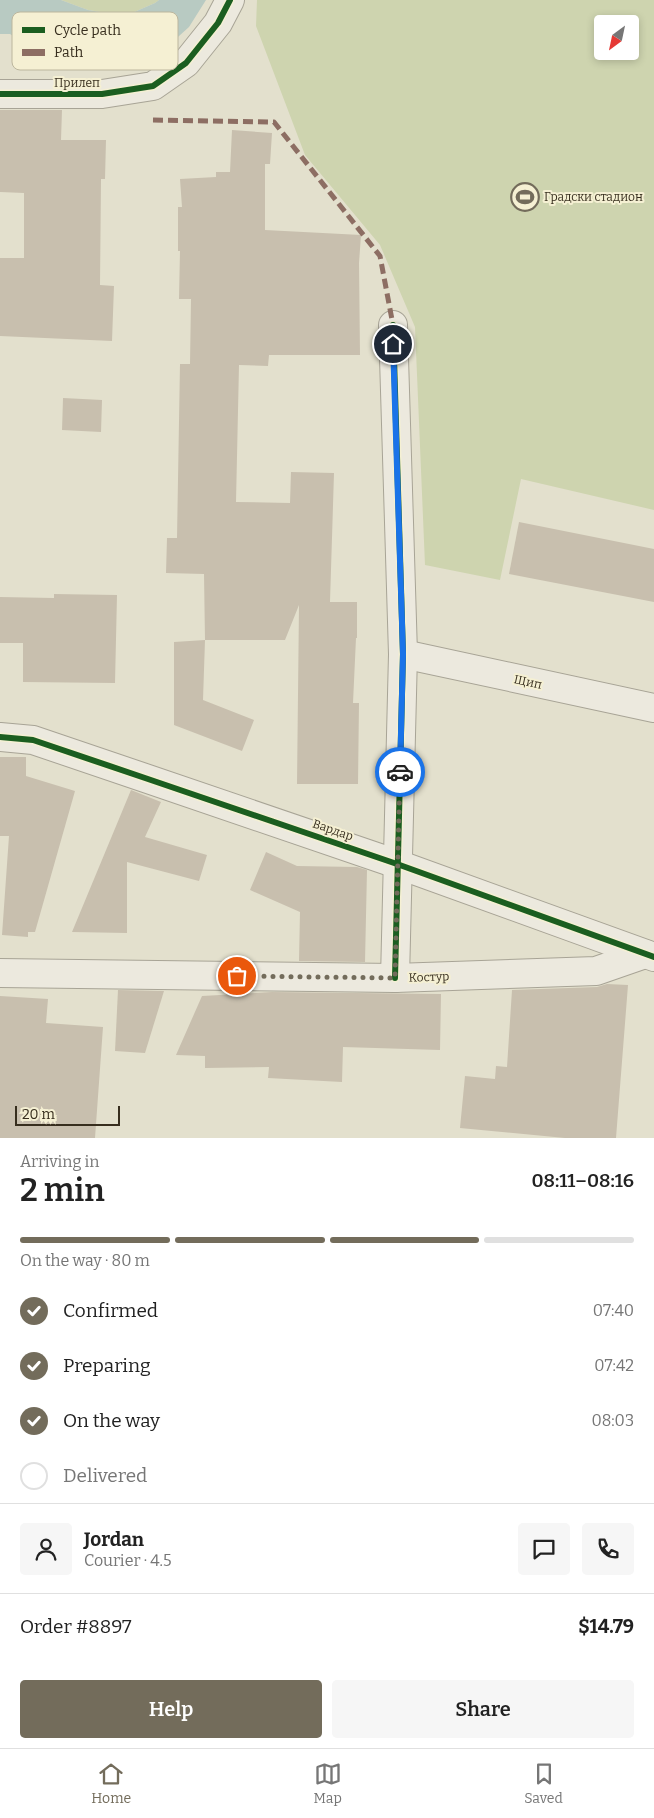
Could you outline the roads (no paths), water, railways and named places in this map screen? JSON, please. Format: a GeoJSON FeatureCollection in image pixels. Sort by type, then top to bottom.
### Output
{"type":"FeatureCollection","features":[{"type":"Feature","properties":{"kind":"street","name":"Прилеп"},"geometry":{"type":"LineString","coordinates":[[178,69],[186,63],[218,23],[230,0]]}},
{"type":"Feature","properties":{"kind":"street","name":"Прилеп"},"geometry":{"type":"LineString","coordinates":[[0,94],[102,94],[153,86],[176,70]]}},
{"type":"Feature","properties":{"kind":"street"},"geometry":{"type":"LineString","coordinates":[[393,325],[403,654],[395,978]]}},
{"type":"Feature","properties":{"kind":"street","name":"Щип"},"geometry":{"type":"LineString","coordinates":[[403,654],[654,708]]}},
{"type":"Feature","properties":{"kind":"street","name":"Вардар"},"geometry":{"type":"LineString","coordinates":[[0,737],[33,740],[398,864],[650,955]]}},
{"type":"Feature","properties":{"kind":"street","name":"Костур"},"geometry":{"type":"LineString","coordinates":[[0,972],[395,978],[596,971],[650,955]]}},
{"type":"Feature","properties":{"kind":"place","name":"Градски стадион"},"geometry":{"type":"Point","coordinates":[525,197]}}]}
